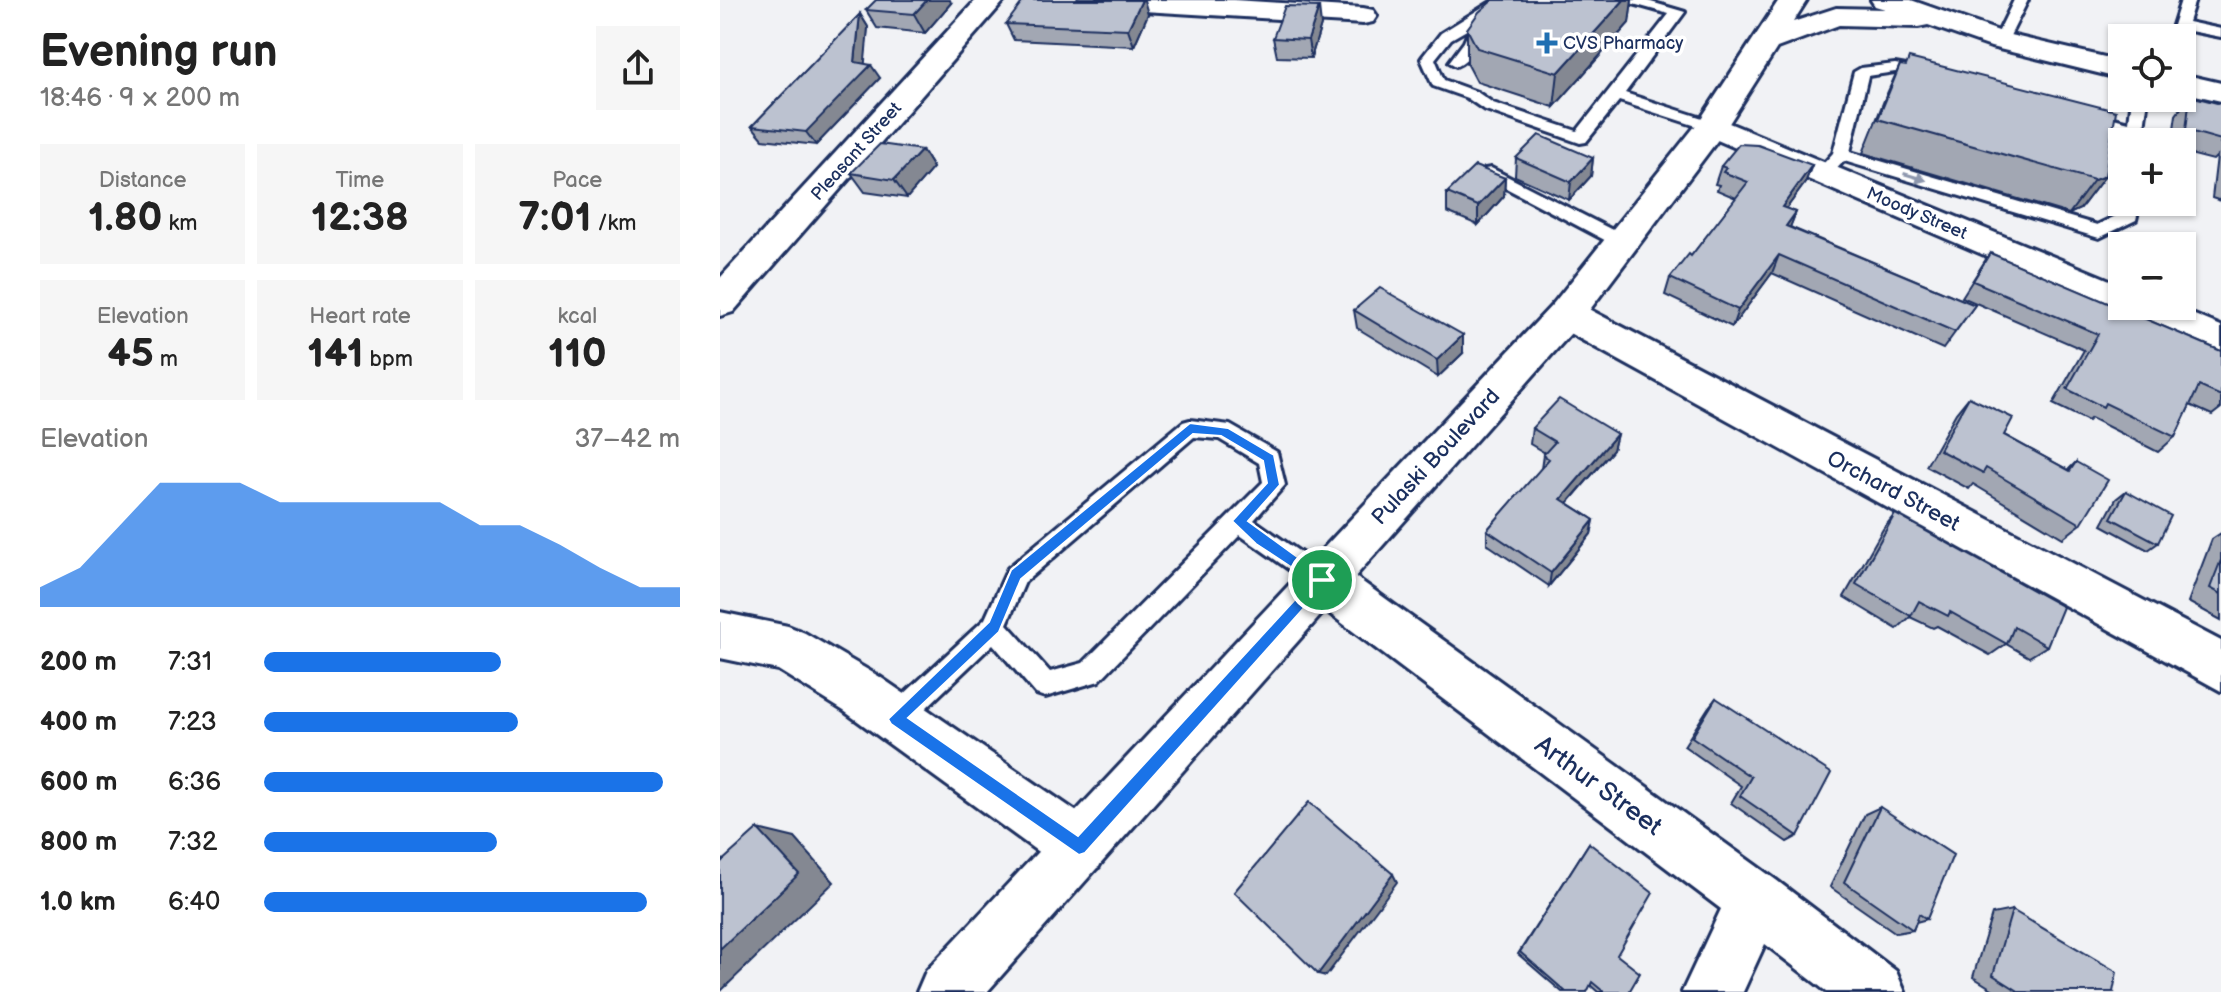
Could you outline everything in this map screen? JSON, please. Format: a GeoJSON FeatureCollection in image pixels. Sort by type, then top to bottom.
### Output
{"type":"FeatureCollection","features":[{"type":"Feature","properties":{"kind":"street","name":"Pleasant Street"},"geometry":{"type":"LineString","coordinates":[[720,302],[991,0]]}},
{"type":"Feature","properties":{"kind":"street"},"geometry":{"type":"LineString","coordinates":[[1093,0],[1363,16]]}},
{"type":"Feature","properties":{"kind":"street","name":"Pulaski Boulevard"},"geometry":{"type":"LineString","coordinates":[[947,992],[1566,314],[1712,126],[1793,0]]}},
{"type":"Feature","properties":{"kind":"street"},"geometry":{"type":"LineString","coordinates":[[1885,0],[1934,20],[2001,41],[2108,67]]}},
{"type":"Feature","properties":{"kind":"street"},"geometry":{"type":"LineString","coordinates":[[1766,42],[1836,16],[1934,20]]}},
{"type":"Feature","properties":{"kind":"street"},"geometry":{"type":"LineString","coordinates":[[2196,86],[2221,92]]}},
{"type":"Feature","properties":{"kind":"street","name":"Moody Street"},"geometry":{"type":"LineString","coordinates":[[1712,126],[1832,164],[2108,293]]}},
{"type":"Feature","properties":{"kind":"street","name":"Orchard Street"},"geometry":{"type":"LineString","coordinates":[[1566,314],[2221,667]]}},
{"type":"Feature","properties":{"kind":"street"},"geometry":{"type":"LineString","coordinates":[[2169,320],[2221,342]]}},
{"type":"Feature","properties":{"kind":"street","name":"Arthur Street"},"geometry":{"type":"LineString","coordinates":[[1322,580],[1756,900],[1875,992]]}},
{"type":"Feature","properties":{"kind":"street"},"geometry":{"type":"LineString","coordinates":[[720,635],[788,649],[896,719],[1079,847]]}},
{"type":"Feature","properties":{"kind":"street"},"geometry":{"type":"LineString","coordinates":[[1712,992],[1756,900]]}},
{"type":"Feature","properties":{"kind":"lane"},"geometry":{"type":"LineString","coordinates":[[1504,0],[1446,36],[1428,59],[1438,83],[1472,95],[1488,106],[1580,138],[1616,95],[1680,6],[1626,0]]}},
{"type":"Feature","properties":{"kind":"lane"},"geometry":{"type":"LineString","coordinates":[[2180,24],[2188,0]]}},
{"type":"Feature","properties":{"kind":"lane"},"geometry":{"type":"LineString","coordinates":[[2001,41],[2016,1]]}},
{"type":"Feature","properties":{"kind":"lane"},"geometry":{"type":"LineString","coordinates":[[1472,95],[1459,67],[1471,43],[1477,19]]}},
{"type":"Feature","properties":{"kind":"lane"},"geometry":{"type":"LineString","coordinates":[[2196,32],[2221,33]]}},
{"type":"Feature","properties":{"kind":"lane"},"geometry":{"type":"LineString","coordinates":[[1943,77],[1895,68],[1861,72],[1832,164],[2099,232],[2130,216]]}},
{"type":"Feature","properties":{"kind":"lane"},"geometry":{"type":"LineString","coordinates":[[1616,95],[1712,126]]}},
{"type":"Feature","properties":{"kind":"lane"},"geometry":{"type":"LineString","coordinates":[[2076,113],[2114,128]]}},
{"type":"Feature","properties":{"kind":"lane"},"geometry":{"type":"LineString","coordinates":[[1491,173],[1622,242]]}},
{"type":"Feature","properties":{"kind":"lane"},"geometry":{"type":"LineString","coordinates":[[896,719],[994,627],[1016,575],[1190,428],[1223,431],[1269,458],[1274,485],[1090,673],[1045,685],[994,627]]}},
{"type":"Feature","properties":{"kind":"lane"},"geometry":{"type":"LineString","coordinates":[[1239,521],[1261,540],[1322,580]]}},
{"type":"Feature","properties":{"kind":"building"},"geometry":{"type":"Polygon","coordinates":[[[876,0],[927,0],[914,14],[866,10],[876,0]]]}},
{"type":"Feature","properties":{"kind":"building"},"geometry":{"type":"Polygon","coordinates":[[[1024,0],[1142,0],[1128,29],[1006,24],[1024,0]]]}},
{"type":"Feature","properties":{"kind":"building"},"geometry":{"type":"Polygon","coordinates":[[[1493,0],[1624,0],[1558,73],[1477,48],[1467,29],[1479,12],[1493,0]]]}},
{"type":"Feature","properties":{"kind":"building"},"geometry":{"type":"Polygon","coordinates":[[[1285,6],[1319,7],[1308,40],[1273,38],[1285,6]]]}},
{"type":"Feature","properties":{"kind":"building"},"geometry":{"type":"Polygon","coordinates":[[[860,14],[855,62],[871,65],[806,132],[752,126],[860,14]]]}},
{"type":"Feature","properties":{"kind":"building"},"geometry":{"type":"Polygon","coordinates":[[[1909,58],[2116,112],[2113,128],[2108,128],[2105,176],[2094,180],[1878,119],[1900,65],[1906,66],[1909,58]]]}},
{"type":"Feature","properties":{"kind":"building"},"geometry":{"type":"Polygon","coordinates":[[[2196,98],[2221,104],[2221,140],[2196,133],[2196,128],[2186,128],[2188,112],[2196,112],[2196,98]]]}},
{"type":"Feature","properties":{"kind":"building"},"geometry":{"type":"Polygon","coordinates":[[[1539,135],[1593,158],[1571,182],[1516,158],[1539,135]]]}},
{"type":"Feature","properties":{"kind":"building"},"geometry":{"type":"Polygon","coordinates":[[[880,144],[922,150],[894,180],[851,173],[880,144]]]}},
{"type":"Feature","properties":{"kind":"building"},"geometry":{"type":"Polygon","coordinates":[[[1739,144],[1758,145],[1812,165],[1782,207],[1796,212],[1786,226],[1975,305],[1955,332],[1779,255],[1738,310],[1670,278],[1689,254],[1691,256],[1748,182],[1723,172],[1726,168],[1721,166],[1739,144]]]}},
{"type":"Feature","properties":{"kind":"building"},"geometry":{"type":"Polygon","coordinates":[[[1475,166],[1505,178],[1478,206],[1447,193],[1475,166]]]}},
{"type":"Feature","properties":{"kind":"building"},"geometry":{"type":"Polygon","coordinates":[[[1990,253],[2108,303],[2108,320],[2148,320],[2221,351],[2221,396],[2199,386],[2175,437],[2105,403],[2103,407],[2067,389],[2098,334],[1973,281],[1990,253]]]}},
{"type":"Feature","properties":{"kind":"building"},"geometry":{"type":"Polygon","coordinates":[[[1380,288],[1463,335],[1437,360],[1354,310],[1380,288]]]}},
{"type":"Feature","properties":{"kind":"building"},"geometry":{"type":"Polygon","coordinates":[[[1969,397],[2013,418],[2004,435],[2070,471],[2076,462],[2108,480],[2081,524],[1986,468],[1983,473],[1939,450],[1969,397]]]}},
{"type":"Feature","properties":{"kind":"building"},"geometry":{"type":"Polygon","coordinates":[[[1559,399],[1617,434],[1561,499],[1594,520],[1551,573],[1487,530],[1549,459],[1543,455],[1555,442],[1532,428],[1559,399]]]}},
{"type":"Feature","properties":{"kind":"building"},"geometry":{"type":"Polygon","coordinates":[[[2126,491],[2171,516],[2158,543],[2111,518],[2126,491]]]}},
{"type":"Feature","properties":{"kind":"building"},"geometry":{"type":"Polygon","coordinates":[[[1895,514],[2063,607],[2047,646],[2014,627],[2007,644],[1950,612],[1948,616],[1919,601],[1911,616],[1856,584],[1895,514]]]}},
{"type":"Feature","properties":{"kind":"building"},"geometry":{"type":"Polygon","coordinates":[[[2221,560],[2221,594],[2210,588],[2221,560]]]}},
{"type":"Feature","properties":{"kind":"building"},"geometry":{"type":"Polygon","coordinates":[[[1716,698],[1831,773],[1798,836],[1740,796],[1751,777],[1692,737],[1716,698]]]}},
{"type":"Feature","properties":{"kind":"building"},"geometry":{"type":"Polygon","coordinates":[[[1309,802],[1393,874],[1318,974],[1234,892],[1309,802]]]}},
{"type":"Feature","properties":{"kind":"building"},"geometry":{"type":"Polygon","coordinates":[[[1880,807],[1953,855],[1927,919],[1919,914],[1913,930],[1844,882],[1880,807]]]}},
{"type":"Feature","properties":{"kind":"building"},"geometry":{"type":"Polygon","coordinates":[[[758,829],[799,874],[720,949],[720,863],[758,829]]]}},
{"type":"Feature","properties":{"kind":"building"},"geometry":{"type":"Polygon","coordinates":[[[1589,843],[1653,893],[1617,955],[1640,973],[1629,992],[1604,992],[1592,982],[1587,992],[1566,992],[1520,952],[1589,843]]]}},
{"type":"Feature","properties":{"kind":"building"},"geometry":{"type":"Polygon","coordinates":[[[2012,910],[2117,972],[2113,992],[2020,992],[1993,975],[2012,910]]]}},
{"type":"Feature","properties":{"kind":"place","name":"CVS Pharmacy"},"geometry":{"type":"Point","coordinates":[1547,43]}},
{"type":"Feature","properties":{"kind":"route"},"geometry":{"type":"LineString","coordinates":[[1190,428],[1223,431],[1269,458],[1274,485],[1239,521],[1261,540],[1322,580],[1079,847],[896,719],[994,627],[1016,575],[1190,428]]}}]}
